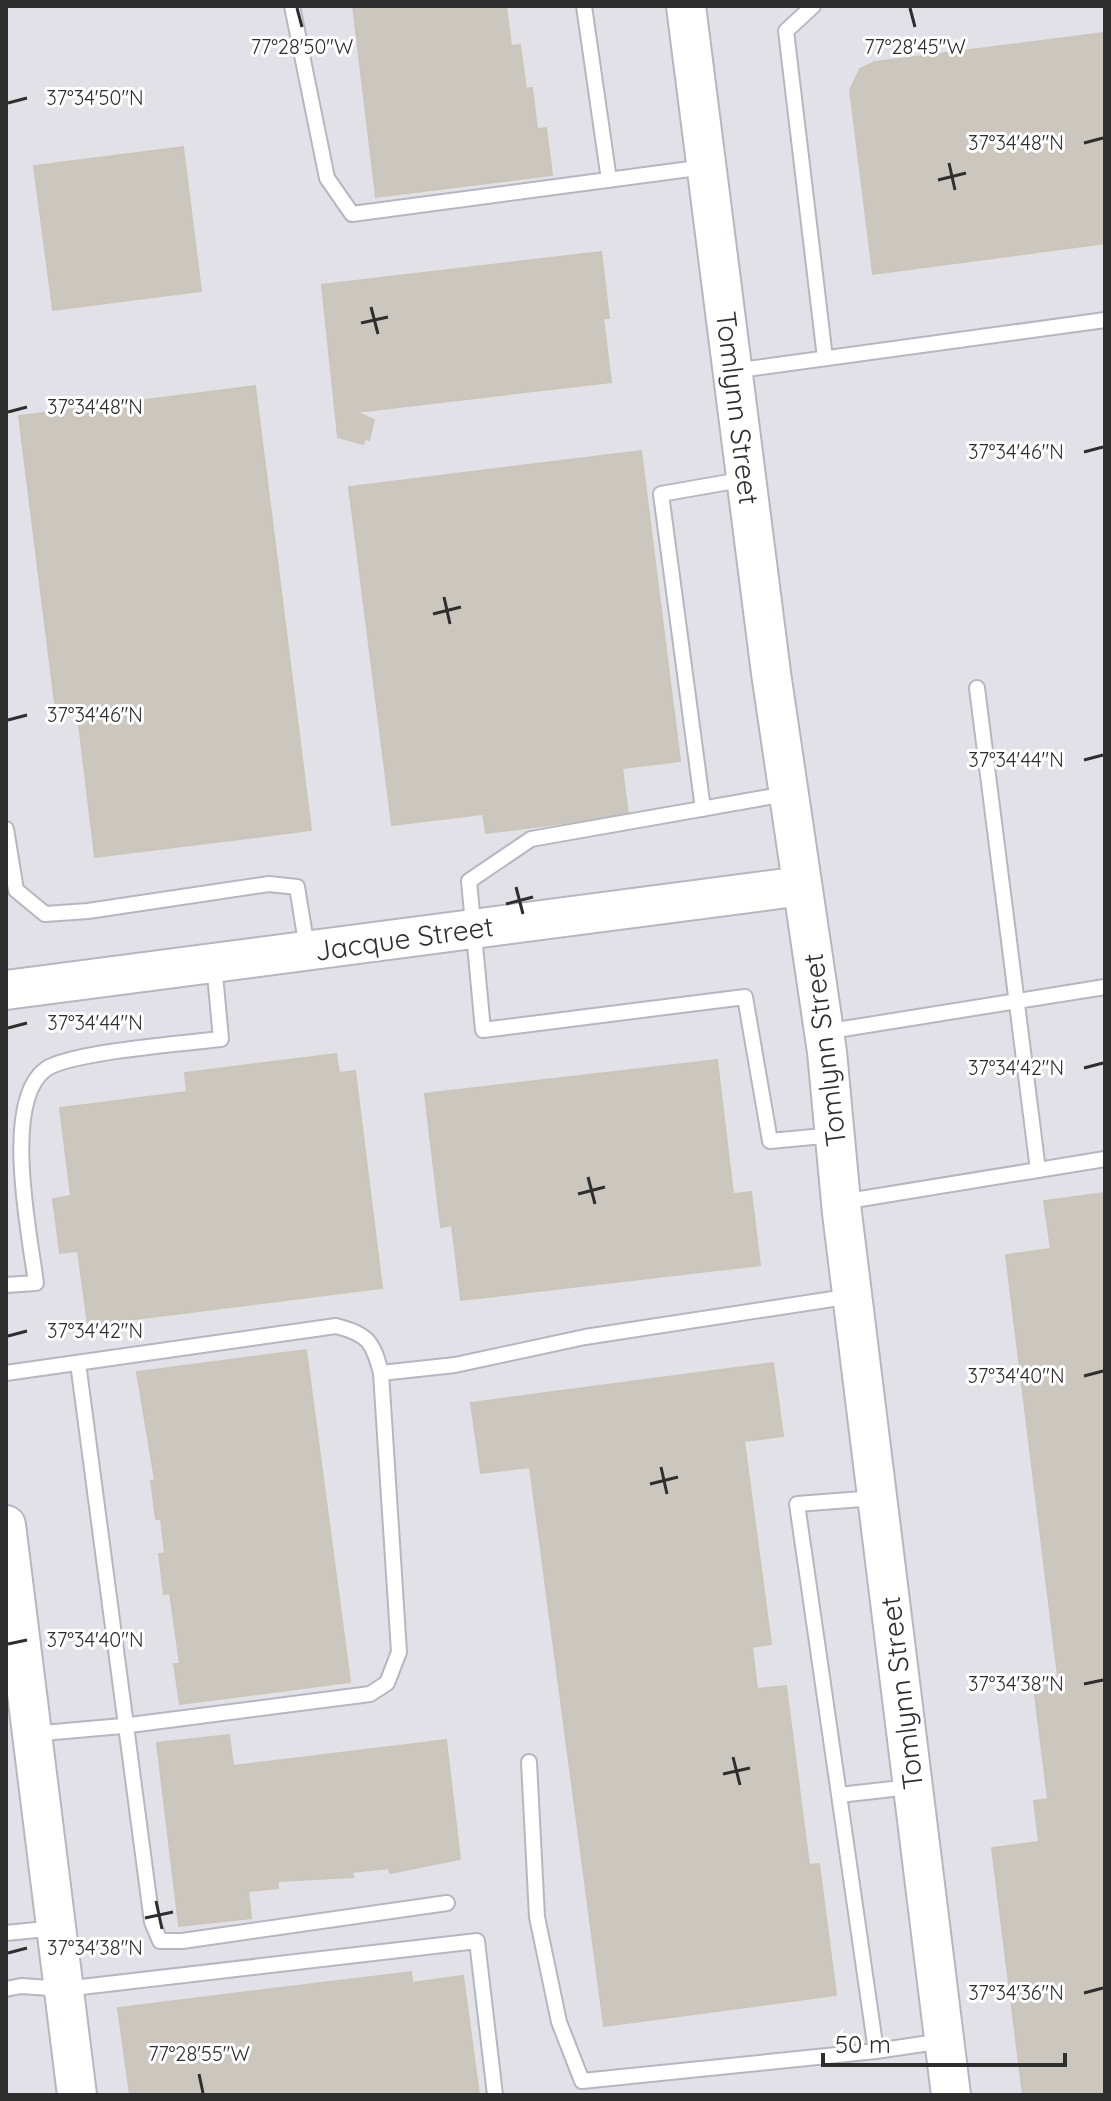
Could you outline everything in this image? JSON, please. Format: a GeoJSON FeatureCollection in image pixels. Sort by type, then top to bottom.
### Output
{"type":"FeatureCollection","features":[{"type":"Feature","properties":{"kind":"street","name":"Tomlynn Street"},"geometry":{"type":"LineString","coordinates":[[686,6],[789,794],[824,1032],[841,1202],[951,2095]]}},
{"type":"Feature","properties":{"kind":"street","name":"Jacque Street"},"geometry":{"type":"LineString","coordinates":[[6,990],[802,886]]}},
{"type":"Feature","properties":{"kind":"street"},"geometry":{"type":"LineString","coordinates":[[6,1525],[14,1649],[31,1734],[77,2095]]}},
{"type":"Feature","properties":{"kind":"lane"},"geometry":{"type":"LineString","coordinates":[[292,6],[327,178],[352,214],[707,167]]}},
{"type":"Feature","properties":{"kind":"lane"},"geometry":{"type":"LineString","coordinates":[[584,6],[609,180]]}},
{"type":"Feature","properties":{"kind":"lane"},"geometry":{"type":"LineString","coordinates":[[813,6],[786,31],[825,358]]}},
{"type":"Feature","properties":{"kind":"lane"},"geometry":{"type":"LineString","coordinates":[[733,371],[1105,320]]}},
{"type":"Feature","properties":{"kind":"lane"},"geometry":{"type":"LineString","coordinates":[[703,809],[661,494],[747,479]]}},
{"type":"Feature","properties":{"kind":"lane"},"geometry":{"type":"LineString","coordinates":[[977,688],[1038,1170]]}},
{"type":"Feature","properties":{"kind":"lane"},"geometry":{"type":"LineString","coordinates":[[789,794],[531,839],[469,881],[483,1030],[745,997],[770,1141],[835,1135]]}},
{"type":"Feature","properties":{"kind":"lane"},"geometry":{"type":"LineString","coordinates":[[6,829],[16,890],[45,914],[88,911],[269,884],[297,887],[307,952]]}},
{"type":"Feature","properties":{"kind":"lane"},"geometry":{"type":"LineString","coordinates":[[6,1285],[36,1283],[21,1133],[30,1090],[46,1069],[97,1055],[221,1039],[214,964]]}},
{"type":"Feature","properties":{"kind":"lane"},"geometry":{"type":"LineString","coordinates":[[824,1032],[1105,987]]}},
{"type":"Feature","properties":{"kind":"lane"},"geometry":{"type":"LineString","coordinates":[[841,1202],[1105,1159]]}},
{"type":"Feature","properties":{"kind":"lane"},"geometry":{"type":"LineString","coordinates":[[381,1373],[455,1365],[585,1337],[853,1296]]}},
{"type":"Feature","properties":{"kind":"lane"},"geometry":{"type":"LineString","coordinates":[[6,1373],[336,1326],[359,1331],[374,1349],[381,1373],[399,1652],[387,1683],[370,1694],[126,1726],[31,1734]]}},
{"type":"Feature","properties":{"kind":"lane"},"geometry":{"type":"LineString","coordinates":[[78,1363],[152,1922],[160,1941],[182,1941],[447,1903]]}},
{"type":"Feature","properties":{"kind":"lane"},"geometry":{"type":"LineString","coordinates":[[876,2051],[797,1504],[877,1497]]}},
{"type":"Feature","properties":{"kind":"lane"},"geometry":{"type":"LineString","coordinates":[[529,1762],[537,1917],[559,2022],[582,2081],[876,2051],[944,2041]]}},
{"type":"Feature","properties":{"kind":"lane"},"geometry":{"type":"LineString","coordinates":[[839,1795],[913,1787]]}},
{"type":"Feature","properties":{"kind":"lane"},"geometry":{"type":"LineString","coordinates":[[6,1933],[56,1928]]}},
{"type":"Feature","properties":{"kind":"lane"},"geometry":{"type":"LineString","coordinates":[[6,1989],[21,1986],[64,1989],[477,1941],[495,2095]]}},
{"type":"Feature","properties":{"kind":"shaded area"},"geometry":{"type":"Polygon","coordinates":[[[6,6],[1105,6],[1105,2095],[6,2095],[6,6]]]}},
{"type":"Feature","properties":{"kind":"building"},"geometry":{"type":"Polygon","coordinates":[[[353,6],[506,6],[511,46],[520,45],[526,89],[532,88],[537,129],[546,128],[552,175],[376,197],[353,6]]]}},
{"type":"Feature","properties":{"kind":"building"},"geometry":{"type":"Polygon","coordinates":[[[1105,33],[1105,243],[873,274],[850,90],[860,69],[875,62],[1105,33]]]}},
{"type":"Feature","properties":{"kind":"building"},"geometry":{"type":"Polygon","coordinates":[[[183,147],[201,291],[53,310],[34,166],[183,147]]]}},
{"type":"Feature","properties":{"kind":"building"},"geometry":{"type":"Polygon","coordinates":[[[601,252],[609,318],[603,318],[611,382],[356,412],[374,420],[369,440],[365,438],[363,444],[338,437],[322,285],[601,252]]]}},
{"type":"Feature","properties":{"kind":"building"},"geometry":{"type":"Polygon","coordinates":[[[255,386],[311,830],[95,857],[77,708],[56,711],[19,416],[255,386]]]}},
{"type":"Feature","properties":{"kind":"building"},"geometry":{"type":"Polygon","coordinates":[[[641,451],[680,761],[622,768],[628,815],[486,833],[483,814],[392,825],[349,487],[641,451]]]}},
{"type":"Feature","properties":{"kind":"building"},"geometry":{"type":"Polygon","coordinates":[[[336,1054],[339,1073],[355,1071],[382,1288],[88,1325],[78,1251],[60,1253],[53,1199],[71,1196],[60,1108],[187,1092],[185,1073],[336,1054]]]}},
{"type":"Feature","properties":{"kind":"building"},"geometry":{"type":"Polygon","coordinates":[[[717,1060],[733,1194],[751,1192],[760,1265],[461,1300],[452,1225],[441,1227],[425,1094],[717,1060]]]}},
{"type":"Feature","properties":{"kind":"building"},"geometry":{"type":"Polygon","coordinates":[[[1105,1193],[1105,2095],[1023,2095],[992,1848],[1039,1842],[1034,1801],[1048,1799],[1033,1679],[1058,1676],[1006,1255],[1051,1249],[1044,1201],[1105,1193]]]}},
{"type":"Feature","properties":{"kind":"building"},"geometry":{"type":"Polygon","coordinates":[[[306,1350],[350,1682],[180,1704],[174,1664],[180,1664],[170,1593],[164,1594],[159,1554],[165,1553],[161,1519],[156,1519],[151,1481],[155,1480],[137,1372],[306,1350]]]}},
{"type":"Feature","properties":{"kind":"building"},"geometry":{"type":"Polygon","coordinates":[[[773,1363],[783,1436],[744,1441],[771,1644],[752,1647],[757,1689],[786,1686],[809,1865],[819,1864],[836,1995],[604,2026],[530,1467],[481,1473],[471,1403],[773,1363]]]}},
{"type":"Feature","properties":{"kind":"building"},"geometry":{"type":"Polygon","coordinates":[[[229,1735],[233,1766],[446,1740],[460,1859],[390,1873],[389,1868],[352,1872],[353,1877],[278,1881],[278,1888],[248,1891],[251,1918],[179,1926],[157,1743],[229,1735]]]}},
{"type":"Feature","properties":{"kind":"building"},"geometry":{"type":"Polygon","coordinates":[[[411,1972],[412,1983],[463,1976],[479,2095],[130,2095],[118,2008],[411,1972]]]}}]}
